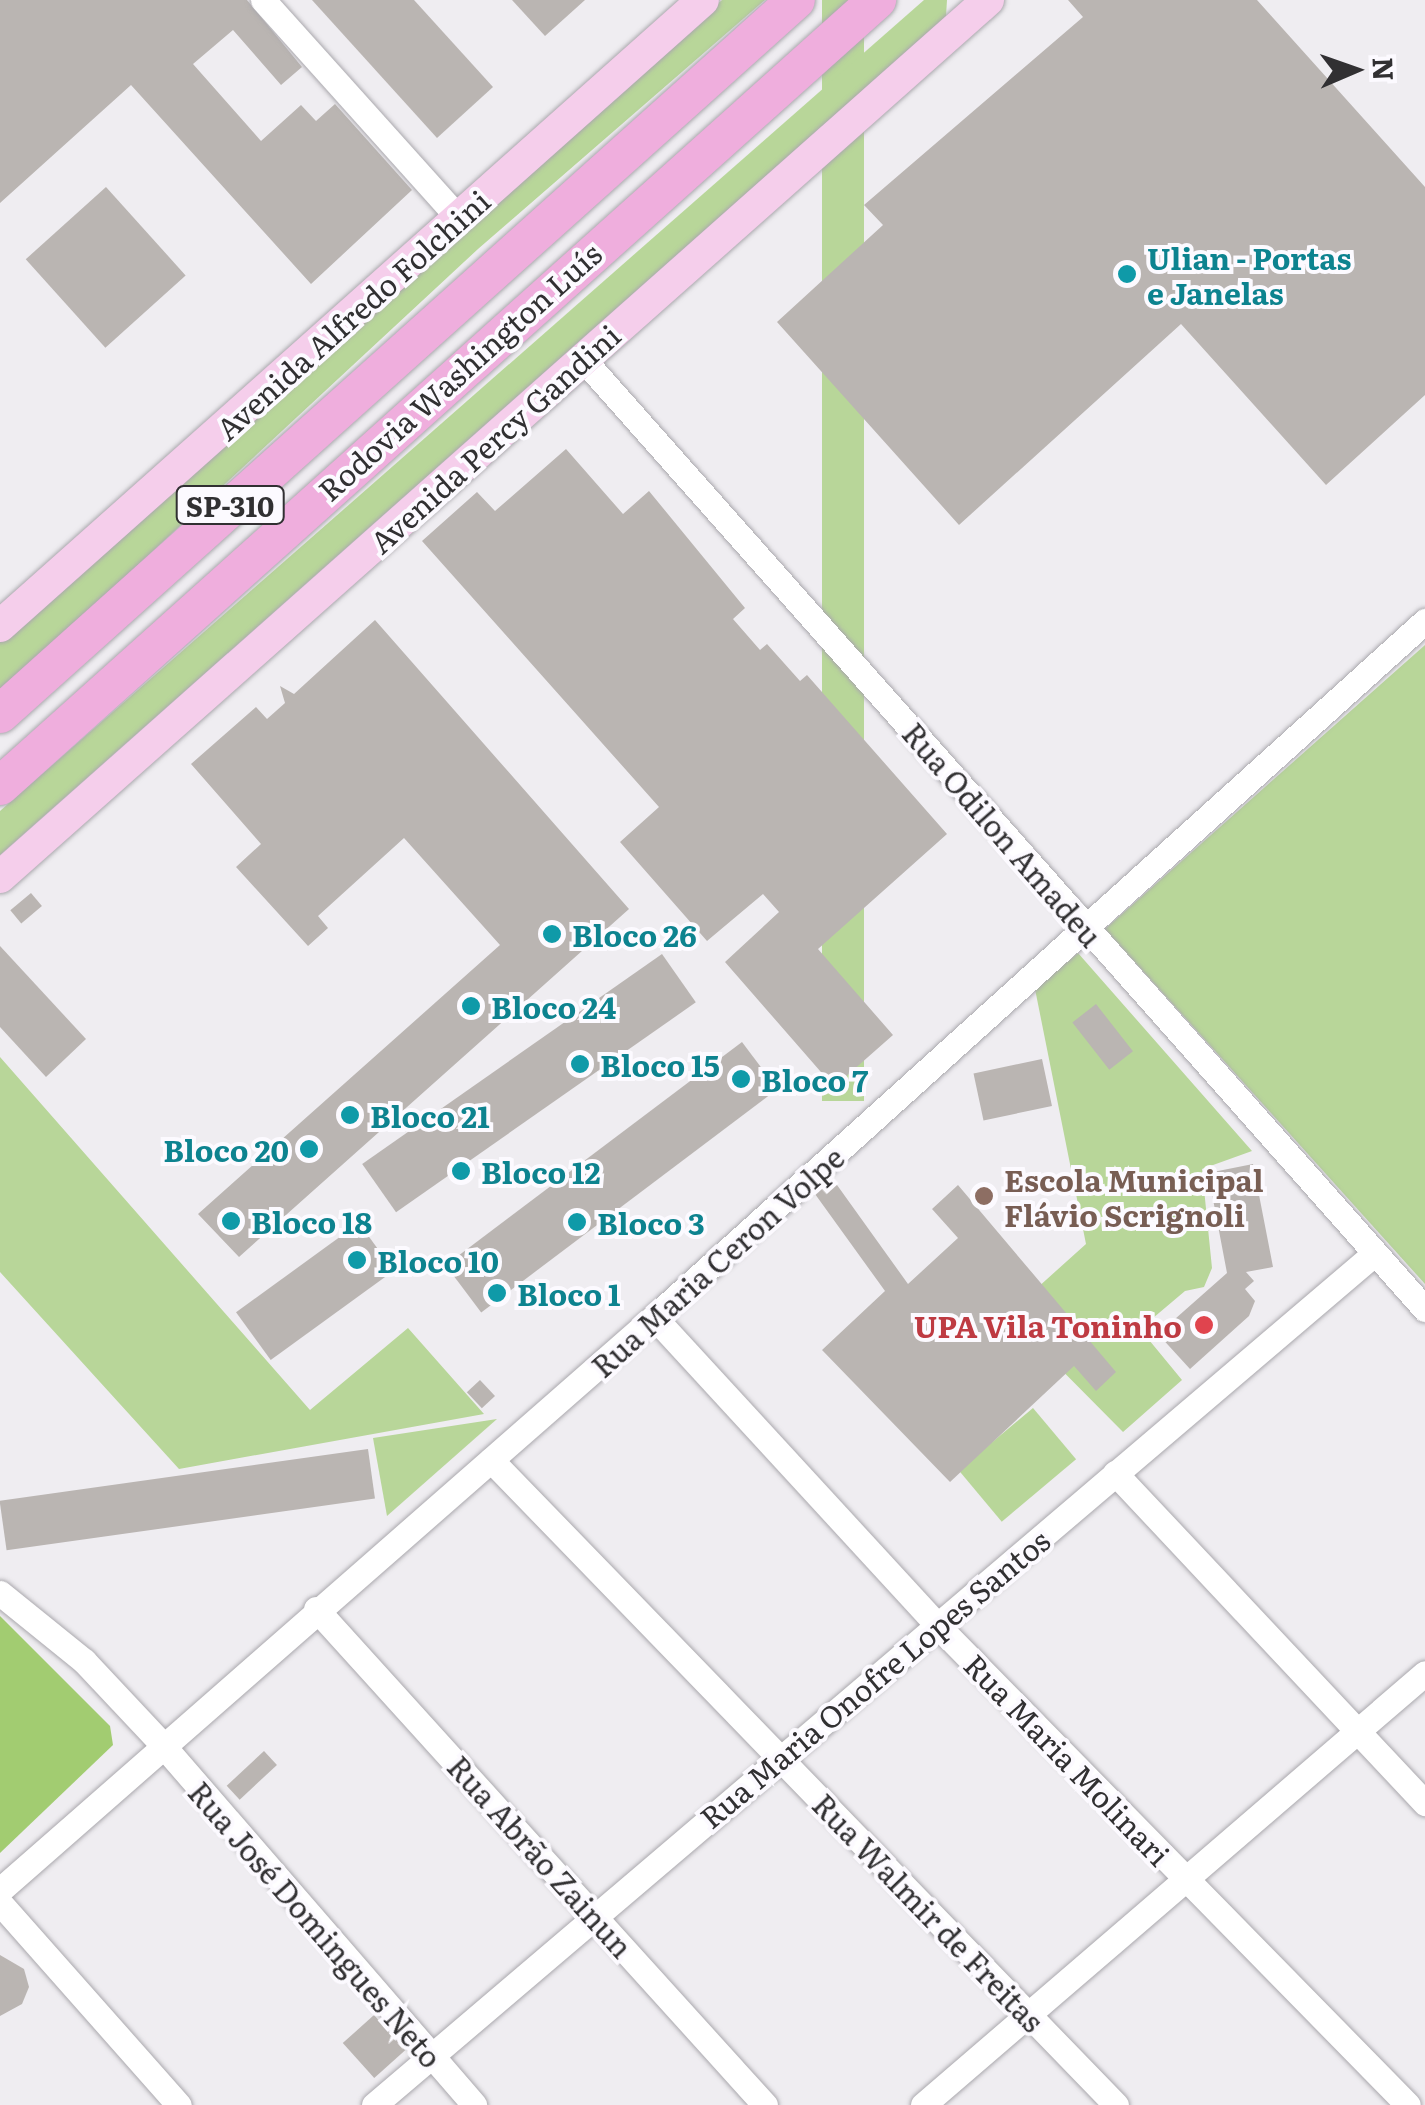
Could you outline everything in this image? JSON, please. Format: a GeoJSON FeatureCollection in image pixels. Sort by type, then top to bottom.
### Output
{"type":"FeatureCollection","features":[{"type":"Feature","properties":{"kind":"highway","name":"Rodovia Washington Luís"},"geometry":{"type":"LineString","coordinates":[[0,714],[796,0]]}},
{"type":"Feature","properties":{"kind":"highway"},"geometry":{"type":"LineString","coordinates":[[868,8],[905,0]]}},
{"type":"Feature","properties":{"kind":"highway","name":"Rodovia Washington Luís"},"geometry":{"type":"LineString","coordinates":[[0,786],[868,8]]}},
{"type":"Feature","properties":{"kind":"main road","name":"Avenida Alfredo Folchini"},"geometry":{"type":"LineString","coordinates":[[0,626],[703,0]]}},
{"type":"Feature","properties":{"kind":"main road","name":"Avenida Percy Gandini"},"geometry":{"type":"LineString","coordinates":[[0,876],[988,0]]}},
{"type":"Feature","properties":{"kind":"street"},"geometry":{"type":"LineString","coordinates":[[263,0],[458,218]]}},
{"type":"Feature","properties":{"kind":"street","name":"Rua Odilon Amadeu"},"geometry":{"type":"LineString","coordinates":[[582,358],[1425,1309]]}},
{"type":"Feature","properties":{"kind":"street","name":"Rua Maria Ceron Volpe"},"geometry":{"type":"LineString","coordinates":[[0,1890],[160,1742],[654,1317],[1425,621]]}},
{"type":"Feature","properties":{"kind":"street","name":"Rua Maria Onofre Lopes Santos"},"geometry":{"type":"LineString","coordinates":[[374,2105],[1375,1252]]}},
{"type":"Feature","properties":{"kind":"street","name":"Rua Maria Molinari"},"geometry":{"type":"LineString","coordinates":[[654,1317],[936,1624],[1408,2105]]}},
{"type":"Feature","properties":{"kind":"street","name":"Rua Walmir de Freitas"},"geometry":{"type":"LineString","coordinates":[[491,1460],[1116,2105]]}},
{"type":"Feature","properties":{"kind":"street"},"geometry":{"type":"LineString","coordinates":[[1115,1473],[1425,1804]]}},
{"type":"Feature","properties":{"kind":"street","name":"Rua José Domingues Neto"},"geometry":{"type":"LineString","coordinates":[[0,1593],[84,1661],[160,1742],[474,2105]]}},
{"type":"Feature","properties":{"kind":"street","name":"Rua Abrão Zainun"},"geometry":{"type":"LineString","coordinates":[[316,1608],[765,2105]]}},
{"type":"Feature","properties":{"kind":"street"},"geometry":{"type":"LineString","coordinates":[[923,2105],[1425,1672]]}},
{"type":"Feature","properties":{"kind":"street"},"geometry":{"type":"LineString","coordinates":[[0,1903],[179,2105]]}},
{"type":"Feature","properties":{"kind":"green space"},"geometry":{"type":"Polygon","coordinates":[[[722,0],[765,0],[478,249],[0,693],[0,642],[722,0]]]}},
{"type":"Feature","properties":{"kind":"green space"},"geometry":{"type":"Polygon","coordinates":[[[822,0],[864,0],[864,1101],[822,1101],[822,0]]]}},
{"type":"Feature","properties":{"kind":"green space"},"geometry":{"type":"Polygon","coordinates":[[[924,0],[947,0],[946,16],[0,855],[0,811],[924,0]]]}},
{"type":"Feature","properties":{"kind":"green space"},"geometry":{"type":"Polygon","coordinates":[[[1425,645],[1425,1284],[1105,929],[1425,645]]]}},
{"type":"Feature","properties":{"kind":"green space"},"geometry":{"type":"Polygon","coordinates":[[[1078,953],[1252,1151],[1202,1169],[1212,1268],[1204,1287],[1185,1291],[1140,1329],[1182,1380],[1123,1432],[1007,1315],[1086,1244],[1035,989],[1078,953]]]}},
{"type":"Feature","properties":{"kind":"green space"},"geometry":{"type":"Polygon","coordinates":[[[0,1057],[310,1410],[408,1328],[484,1414],[179,1469],[0,1272],[0,1057]]]}},
{"type":"Feature","properties":{"kind":"green space"},"geometry":{"type":"Polygon","coordinates":[[[1033,1408],[1076,1459],[1002,1522],[959,1470],[1033,1408]]]}},
{"type":"Feature","properties":{"kind":"green space"},"geometry":{"type":"Polygon","coordinates":[[[497,1419],[387,1516],[373,1438],[497,1419]]]}},
{"type":"Feature","properties":{"kind":"green space"},"geometry":{"type":"Polygon","coordinates":[[[0,1616],[110,1726],[113,1745],[0,1853],[0,1616]]]}},
{"type":"Feature","properties":{"kind":"building"},"geometry":{"type":"Polygon","coordinates":[[[0,0],[247,0],[302,67],[281,85],[233,30],[193,64],[261,141],[301,105],[316,121],[335,104],[412,190],[311,284],[131,85],[0,203],[0,0]]]}},
{"type":"Feature","properties":{"kind":"building"},"geometry":{"type":"Polygon","coordinates":[[[312,0],[414,0],[493,87],[437,138],[312,0]]]}},
{"type":"Feature","properties":{"kind":"building"},"geometry":{"type":"Polygon","coordinates":[[[512,0],[585,0],[545,36],[512,0]]]}},
{"type":"Feature","properties":{"kind":"building","name":"Ulian - Portas e Janelas"},"geometry":{"type":"Polygon","coordinates":[[[1068,0],[1257,0],[1425,187],[1425,395],[1326,485],[1181,324],[959,525],[777,322],[883,225],[864,205],[1083,17],[1068,0]]]}},
{"type":"Feature","properties":{"kind":"building"},"geometry":{"type":"Polygon","coordinates":[[[106,187],[186,275],[105,348],[26,259],[106,187]]]}},
{"type":"Feature","properties":{"kind":"building"},"geometry":{"type":"Polygon","coordinates":[[[566,449],[623,514],[649,491],[745,608],[733,619],[760,650],[767,644],[800,681],[807,675],[947,834],[818,949],[893,1035],[834,1087],[725,962],[779,912],[763,894],[707,941],[620,842],[659,807],[422,541],[477,492],[495,511],[566,449]]]}},
{"type":"Feature","properties":{"kind":"building"},"geometry":{"type":"Polygon","coordinates":[[[375,620],[629,909],[239,1257],[198,1214],[500,945],[404,838],[318,916],[328,928],[308,946],[236,867],[261,844],[191,764],[256,707],[267,719],[285,703],[280,686],[294,694],[375,620]]]}},
{"type":"Feature","properties":{"kind":"building"},"geometry":{"type":"Polygon","coordinates":[[[31,893],[42,906],[21,923],[10,910],[31,893]]]}},
{"type":"Feature","properties":{"kind":"building"},"geometry":{"type":"Polygon","coordinates":[[[0,946],[86,1039],[46,1077],[0,1027],[0,946]]]}},
{"type":"Feature","properties":{"kind":"building"},"geometry":{"type":"Polygon","coordinates":[[[662,954],[696,1002],[396,1212],[362,1164],[662,954]]]}},
{"type":"Feature","properties":{"kind":"building"},"geometry":{"type":"Polygon","coordinates":[[[1096,1004],[1133,1051],[1109,1070],[1072,1022],[1096,1004]]]}},
{"type":"Feature","properties":{"kind":"building"},"geometry":{"type":"Polygon","coordinates":[[[742,1042],[778,1089],[481,1312],[446,1265],[742,1042]]]}},
{"type":"Feature","properties":{"kind":"building"},"geometry":{"type":"Polygon","coordinates":[[[1042,1059],[1052,1106],[984,1121],[974,1074],[1042,1059]]]}},
{"type":"Feature","properties":{"kind":"building"},"geometry":{"type":"Polygon","coordinates":[[[1253,1164],[1273,1267],[1246,1272],[1254,1281],[1245,1289],[1255,1301],[1249,1316],[1190,1369],[1158,1334],[1227,1273],[1208,1173],[1253,1164]]]}},
{"type":"Feature","properties":{"kind":"building"},"geometry":{"type":"Polygon","coordinates":[[[832,1178],[908,1284],[958,1238],[932,1209],[958,1185],[1116,1372],[1096,1391],[1074,1366],[950,1482],[822,1350],[885,1291],[815,1194],[832,1178]]]}},
{"type":"Feature","properties":{"kind":"building"},"geometry":{"type":"Polygon","coordinates":[[[359,1223],[394,1271],[271,1360],[236,1312],[359,1223]]]}},
{"type":"Feature","properties":{"kind":"building"},"geometry":{"type":"Polygon","coordinates":[[[480,1380],[495,1396],[482,1408],[467,1392],[480,1380]]]}},
{"type":"Feature","properties":{"kind":"building"},"geometry":{"type":"Polygon","coordinates":[[[368,1449],[375,1499],[7,1550],[0,1501],[368,1449]]]}},
{"type":"Feature","properties":{"kind":"building"},"geometry":{"type":"Polygon","coordinates":[[[264,1751],[277,1765],[240,1800],[227,1786],[264,1751]]]}},
{"type":"Feature","properties":{"kind":"building"},"geometry":{"type":"Polygon","coordinates":[[[0,1955],[24,1969],[29,1987],[22,2004],[0,2016],[0,1955]]]}},
{"type":"Feature","properties":{"kind":"building"},"geometry":{"type":"Polygon","coordinates":[[[374,2015],[405,2050],[374,2078],[343,2043],[374,2015]]]}},
{"type":"Feature","properties":{"kind":"place","name":"Ulian - Portas e Janelas"},"geometry":{"type":"Point","coordinates":[1127,274]}},
{"type":"Feature","properties":{"kind":"place","name":"Bloco 26"},"geometry":{"type":"Point","coordinates":[552,934]}},
{"type":"Feature","properties":{"kind":"place","name":"Bloco 24"},"geometry":{"type":"Point","coordinates":[471,1006]}},
{"type":"Feature","properties":{"kind":"place","name":"Bloco 15"},"geometry":{"type":"Point","coordinates":[580,1064]}},
{"type":"Feature","properties":{"kind":"place","name":"Bloco 7"},"geometry":{"type":"Point","coordinates":[741,1079]}},
{"type":"Feature","properties":{"kind":"place","name":"Bloco 21"},"geometry":{"type":"Point","coordinates":[350,1115]}},
{"type":"Feature","properties":{"kind":"place","name":"Bloco 20"},"geometry":{"type":"Point","coordinates":[309,1149]}},
{"type":"Feature","properties":{"kind":"place","name":"Bloco 12"},"geometry":{"type":"Point","coordinates":[461,1171]}},
{"type":"Feature","properties":{"kind":"place","name":"Escola Municipal Flávio Scrignoli"},"geometry":{"type":"Point","coordinates":[984,1196]}},
{"type":"Feature","properties":{"kind":"place","name":"Bloco 18"},"geometry":{"type":"Point","coordinates":[231,1221]}},
{"type":"Feature","properties":{"kind":"place","name":"Bloco 3"},"geometry":{"type":"Point","coordinates":[577,1222]}},
{"type":"Feature","properties":{"kind":"place","name":"Bloco 10"},"geometry":{"type":"Point","coordinates":[357,1260]}},
{"type":"Feature","properties":{"kind":"place","name":"Bloco 1"},"geometry":{"type":"Point","coordinates":[497,1293]}},
{"type":"Feature","properties":{"kind":"place","name":"UPA Vila Toninho"},"geometry":{"type":"Point","coordinates":[1204,1325]}}]}
